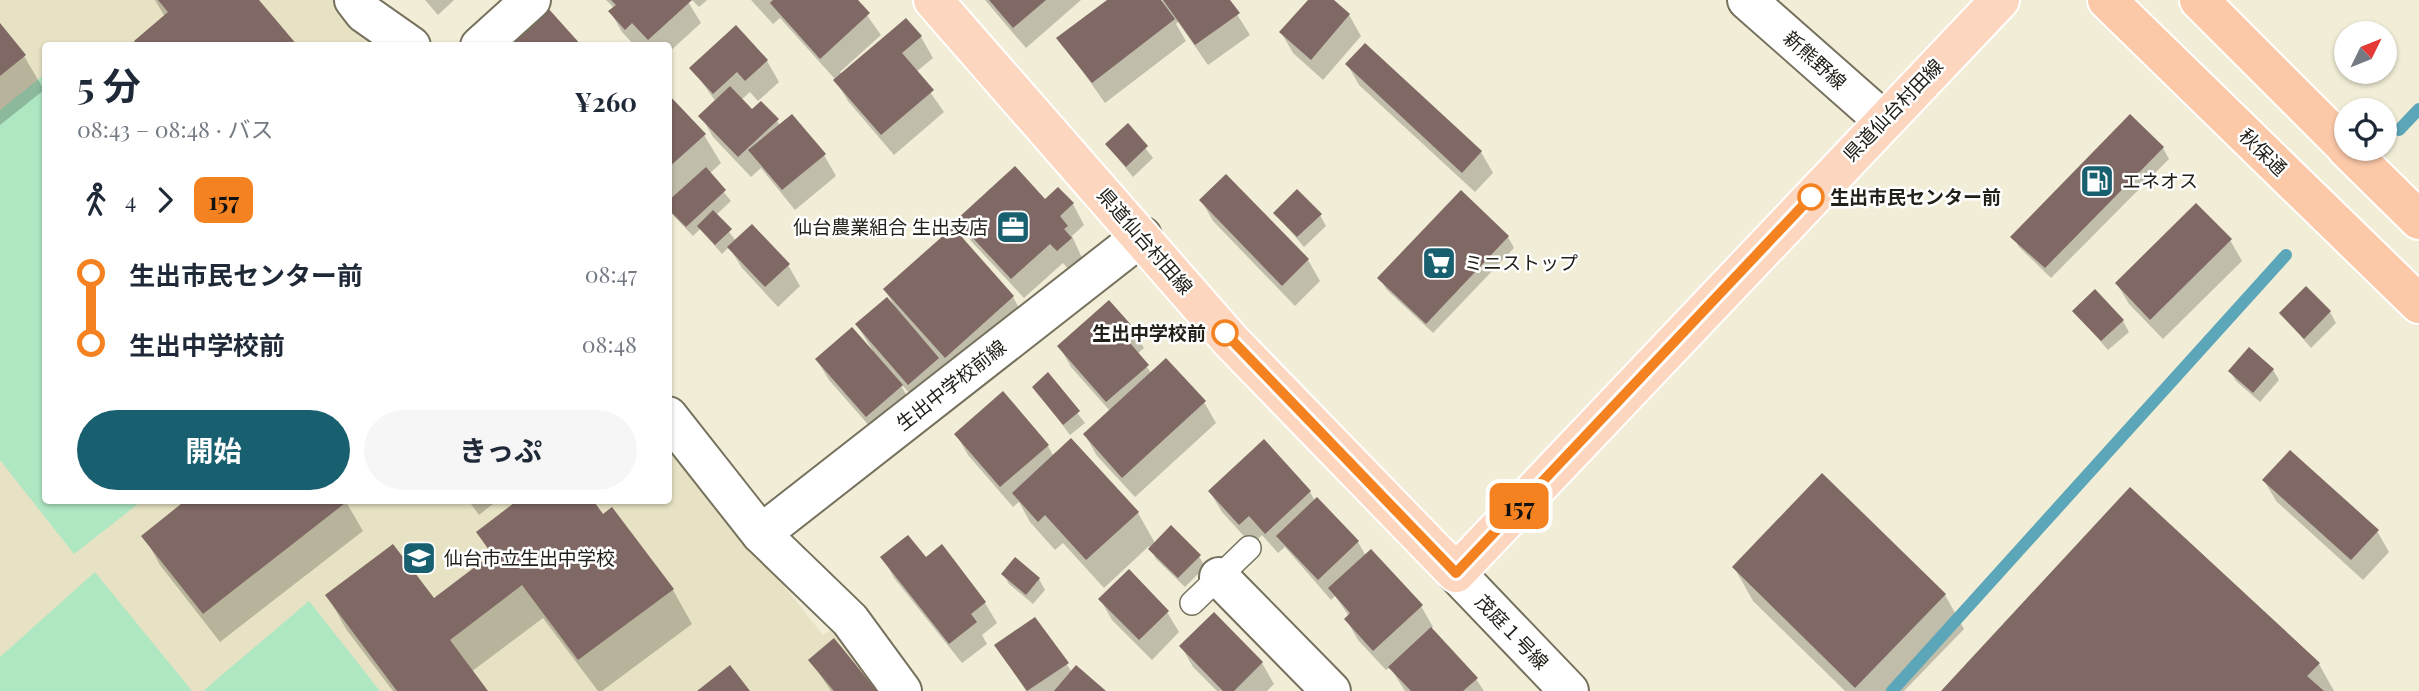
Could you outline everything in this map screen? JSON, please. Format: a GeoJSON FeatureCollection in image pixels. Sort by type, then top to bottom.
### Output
{"type":"FeatureCollection","features":[{"type":"Feature","properties":{"kind":"highway","name":"秋保通"},"geometry":{"type":"LineString","coordinates":[[2107,0],[2419,304]]}},
{"type":"Feature","properties":{"kind":"highway"},"geometry":{"type":"LineString","coordinates":[[2199,0],[2334,135]]}},
{"type":"Feature","properties":{"kind":"highway"},"geometry":{"type":"LineString","coordinates":[[2360,161],[2419,220]]}},
{"type":"Feature","properties":{"kind":"main road","name":"県道仙台村田線"},"geometry":{"type":"LineString","coordinates":[[933,0],[1231,341],[1456,573],[1883,120],[2000,0]]}},
{"type":"Feature","properties":{"kind":"street"},"geometry":{"type":"LineString","coordinates":[[354,0],[364,13],[405,42]]}},
{"type":"Feature","properties":{"kind":"street"},"geometry":{"type":"LineString","coordinates":[[484,42],[531,0]]}},
{"type":"Feature","properties":{"kind":"street","name":"新熊野線"},"geometry":{"type":"LineString","coordinates":[[1747,0],[1883,120]]}},
{"type":"Feature","properties":{"kind":"street","name":"生出中学校前線"},"geometry":{"type":"LineString","coordinates":[[761,534],[1142,236]]}},
{"type":"Feature","properties":{"kind":"street"},"geometry":{"type":"LineString","coordinates":[[672,421],[761,534],[850,620],[902,691]]}},
{"type":"Feature","properties":{"kind":"street","name":"茂庭１号線"},"geometry":{"type":"LineString","coordinates":[[1456,573],[1558,688]]}},
{"type":"Feature","properties":{"kind":"street"},"geometry":{"type":"LineString","coordinates":[[1219,576],[1319,687]]}},
{"type":"Feature","properties":{"kind":"lane"},"geometry":{"type":"LineString","coordinates":[[1192,603],[1249,548]]}},
{"type":"Feature","properties":{"kind":"shaded area","name":"仙台市立生出中学校"},"geometry":{"type":"Polygon","coordinates":[[[0,0],[341,0],[375,42],[42,42],[42,504],[672,504],[672,446],[823,635],[837,626],[889,691],[0,691],[0,0]]]}},
{"type":"Feature","properties":{"kind":"green space"},"geometry":{"type":"Polygon","coordinates":[[[42,76],[42,504],[138,504],[74,554],[0,460],[0,110],[42,76]]]}},
{"type":"Feature","properties":{"kind":"green space"},"geometry":{"type":"Polygon","coordinates":[[[95,572],[192,691],[0,691],[0,657],[95,572]]]}},
{"type":"Feature","properties":{"kind":"green space"},"geometry":{"type":"Polygon","coordinates":[[[309,601],[380,691],[203,691],[309,601]]]}},
{"type":"Feature","properties":{"kind":"building"},"geometry":{"type":"Polygon","coordinates":[[[158,0],[259,0],[295,42],[135,42],[168,12],[158,0]]]}},
{"type":"Feature","properties":{"kind":"building"},"geometry":{"type":"Polygon","coordinates":[[[611,0],[692,0],[648,40],[632,23],[625,30],[608,11],[616,5],[611,0]]]}},
{"type":"Feature","properties":{"kind":"building"},"geometry":{"type":"Polygon","coordinates":[[[773,0],[858,0],[870,13],[820,59],[770,3],[773,0]]]}},
{"type":"Feature","properties":{"kind":"building"},"geometry":{"type":"Polygon","coordinates":[[[989,0],[1046,0],[1013,28],[989,0]]]}},
{"type":"Feature","properties":{"kind":"building"},"geometry":{"type":"Polygon","coordinates":[[[1107,0],[1161,0],[1175,19],[1092,83],[1056,38],[1107,0]]]}},
{"type":"Feature","properties":{"kind":"building"},"geometry":{"type":"Polygon","coordinates":[[[1163,0],[1230,0],[1240,13],[1195,45],[1163,0]]]}},
{"type":"Feature","properties":{"kind":"building"},"geometry":{"type":"Polygon","coordinates":[[[1308,0],[1334,0],[1350,14],[1311,60],[1279,32],[1308,0]]]}},
{"type":"Feature","properties":{"kind":"building"},"geometry":{"type":"Polygon","coordinates":[[[547,7],[578,42],[510,42],[547,7]]]}},
{"type":"Feature","properties":{"kind":"building"},"geometry":{"type":"Polygon","coordinates":[[[906,18],[922,36],[902,53],[934,90],[881,135],[833,80],[906,18]]]}},
{"type":"Feature","properties":{"kind":"building"},"geometry":{"type":"Polygon","coordinates":[[[0,23],[26,55],[0,76],[0,23]]]}},
{"type":"Feature","properties":{"kind":"building"},"geometry":{"type":"Polygon","coordinates":[[[736,25],[768,60],[745,81],[737,72],[713,94],[689,68],[736,25]]]}},
{"type":"Feature","properties":{"kind":"building"},"geometry":{"type":"Polygon","coordinates":[[[1365,43],[1482,151],[1462,173],[1345,64],[1365,43]]]}},
{"type":"Feature","properties":{"kind":"building"},"geometry":{"type":"Polygon","coordinates":[[[730,86],[752,109],[761,101],[779,119],[738,157],[698,116],[730,86]]]}},
{"type":"Feature","properties":{"kind":"building"},"geometry":{"type":"Polygon","coordinates":[[[672,98],[706,134],[672,164],[672,98]]]}},
{"type":"Feature","properties":{"kind":"building"},"geometry":{"type":"Polygon","coordinates":[[[792,114],[826,154],[782,190],[748,150],[792,114]]]}},
{"type":"Feature","properties":{"kind":"building"},"geometry":{"type":"Polygon","coordinates":[[[2130,114],[2164,147],[2045,268],[2010,237],[2130,114]]]}},
{"type":"Feature","properties":{"kind":"building"},"geometry":{"type":"Polygon","coordinates":[[[1128,123],[1148,146],[1126,167],[1105,144],[1128,123]]]}},
{"type":"Feature","properties":{"kind":"building"},"geometry":{"type":"Polygon","coordinates":[[[1015,166],[1045,199],[1058,187],[1074,203],[1060,216],[1068,226],[1064,229],[1072,238],[1057,251],[1050,244],[1011,279],[956,220],[1015,166]]]}},
{"type":"Feature","properties":{"kind":"building"},"geometry":{"type":"Polygon","coordinates":[[[706,167],[726,190],[686,227],[672,213],[672,197],[706,167]]]}},
{"type":"Feature","properties":{"kind":"building"},"geometry":{"type":"Polygon","coordinates":[[[1226,174],[1309,259],[1282,286],[1199,200],[1226,174]]]}},
{"type":"Feature","properties":{"kind":"building"},"geometry":{"type":"Polygon","coordinates":[[[1297,189],[1322,214],[1297,237],[1273,213],[1297,189]]]}},
{"type":"Feature","properties":{"kind":"building"},"geometry":{"type":"Polygon","coordinates":[[[1461,190],[1509,236],[1426,324],[1377,278],[1461,190]]]}},
{"type":"Feature","properties":{"kind":"building"},"geometry":{"type":"Polygon","coordinates":[[[2196,203],[2232,239],[2150,320],[2115,283],[2196,203]]]}},
{"type":"Feature","properties":{"kind":"building"},"geometry":{"type":"Polygon","coordinates":[[[713,210],[732,229],[715,245],[697,226],[713,210]]]}},
{"type":"Feature","properties":{"kind":"building"},"geometry":{"type":"Polygon","coordinates":[[[752,224],[790,264],[765,287],[727,247],[752,224]]]}},
{"type":"Feature","properties":{"kind":"building"},"geometry":{"type":"Polygon","coordinates":[[[953,227],[1014,296],[945,358],[883,289],[953,227]]]}},
{"type":"Feature","properties":{"kind":"building"},"geometry":{"type":"Polygon","coordinates":[[[2306,286],[2331,311],[2304,339],[2279,313],[2306,286]]]}},
{"type":"Feature","properties":{"kind":"building"},"geometry":{"type":"Polygon","coordinates":[[[2095,289],[2124,320],[2101,341],[2072,311],[2095,289]]]}},
{"type":"Feature","properties":{"kind":"building"},"geometry":{"type":"Polygon","coordinates":[[[887,297],[939,358],[908,385],[855,324],[887,297]]]}},
{"type":"Feature","properties":{"kind":"building"},"geometry":{"type":"Polygon","coordinates":[[[1109,300],[1133,327],[1123,335],[1149,365],[1106,402],[1057,346],[1109,300]]]}},
{"type":"Feature","properties":{"kind":"building"},"geometry":{"type":"Polygon","coordinates":[[[852,327],[903,385],[866,417],[815,359],[852,327]]]}},
{"type":"Feature","properties":{"kind":"building"},"geometry":{"type":"Polygon","coordinates":[[[2249,347],[2274,369],[2253,393],[2228,371],[2249,347]]]}},
{"type":"Feature","properties":{"kind":"building"},"geometry":{"type":"Polygon","coordinates":[[[1166,358],[1206,401],[1122,478],[1083,434],[1166,358]]]}},
{"type":"Feature","properties":{"kind":"building"},"geometry":{"type":"Polygon","coordinates":[[[1048,372],[1080,411],[1063,425],[1032,387],[1048,372]]]}},
{"type":"Feature","properties":{"kind":"building"},"geometry":{"type":"Polygon","coordinates":[[[1003,391],[1049,445],[1000,487],[954,434],[1003,391]]]}},
{"type":"Feature","properties":{"kind":"building"},"geometry":{"type":"Polygon","coordinates":[[[1071,438],[1139,512],[1086,560],[1045,515],[1038,522],[1012,493],[1071,438]]]}},
{"type":"Feature","properties":{"kind":"building"},"geometry":{"type":"Polygon","coordinates":[[[1264,439],[1311,491],[1265,534],[1249,516],[1239,525],[1208,491],[1264,439]]]}},
{"type":"Feature","properties":{"kind":"building"},"geometry":{"type":"Polygon","coordinates":[[[2290,450],[2379,530],[2351,560],[2262,480],[2290,450]]]}},
{"type":"Feature","properties":{"kind":"building"},"geometry":{"type":"Polygon","coordinates":[[[1822,473],[1946,594],[1855,688],[1732,567],[1822,473]]]}},
{"type":"Feature","properties":{"kind":"building"},"geometry":{"type":"Polygon","coordinates":[[[2130,487],[2320,663],[2307,676],[2324,691],[1941,691],[2130,487]]]}},
{"type":"Feature","properties":{"kind":"building"},"geometry":{"type":"Polygon","coordinates":[[[1317,497],[1359,541],[1318,580],[1276,536],[1317,497]]]}},
{"type":"Feature","properties":{"kind":"building"},"geometry":{"type":"Polygon","coordinates":[[[181,504],[344,504],[203,614],[141,536],[181,504]]]}},
{"type":"Feature","properties":{"kind":"building"},"geometry":{"type":"Polygon","coordinates":[[[513,504],[596,504],[603,514],[612,507],[674,589],[578,660],[522,585],[450,640],[488,691],[397,691],[325,595],[393,544],[434,598],[492,554],[476,532],[513,504]]]}},
{"type":"Feature","properties":{"kind":"building"},"geometry":{"type":"Polygon","coordinates":[[[1171,525],[1201,555],[1178,578],[1148,549],[1171,525]]]}},
{"type":"Feature","properties":{"kind":"building"},"geometry":{"type":"Polygon","coordinates":[[[908,535],[926,557],[942,544],[986,602],[971,614],[977,622],[949,644],[880,557],[908,535]]]}},
{"type":"Feature","properties":{"kind":"building"},"geometry":{"type":"Polygon","coordinates":[[[1371,549],[1423,605],[1373,651],[1344,619],[1350,613],[1328,588],[1371,549]]]}},
{"type":"Feature","properties":{"kind":"building"},"geometry":{"type":"Polygon","coordinates":[[[1015,557],[1040,578],[1026,595],[1001,574],[1015,557]]]}},
{"type":"Feature","properties":{"kind":"building"},"geometry":{"type":"Polygon","coordinates":[[[1129,569],[1169,611],[1139,640],[1098,599],[1129,569]]]}},
{"type":"Feature","properties":{"kind":"building"},"geometry":{"type":"Polygon","coordinates":[[[1214,612],[1263,662],[1234,691],[1223,691],[1179,646],[1214,612]]]}},
{"type":"Feature","properties":{"kind":"building"},"geometry":{"type":"Polygon","coordinates":[[[1035,617],[1069,663],[1027,691],[994,645],[1035,617]]]}},
{"type":"Feature","properties":{"kind":"building"},"geometry":{"type":"Polygon","coordinates":[[[1431,627],[1478,678],[1463,691],[1411,691],[1388,667],[1431,627]]]}},
{"type":"Feature","properties":{"kind":"building"},"geometry":{"type":"Polygon","coordinates":[[[834,638],[877,691],[834,691],[808,660],[834,638]]]}},
{"type":"Feature","properties":{"kind":"building"},"geometry":{"type":"Polygon","coordinates":[[[730,665],[750,691],[697,691],[730,665]]]}},
{"type":"Feature","properties":{"kind":"building"},"geometry":{"type":"Polygon","coordinates":[[[1076,665],[1106,691],[1054,691],[1076,665]]]}},
{"type":"Feature","properties":{"kind":"waterway"},"geometry":{"type":"LineString","coordinates":[[2399,130],[2419,109]]}},
{"type":"Feature","properties":{"kind":"waterway"},"geometry":{"type":"LineString","coordinates":[[1892,691],[2286,255]]}},
{"type":"Feature","properties":{"kind":"bus line","name":"157"},"geometry":{"type":"LineString","coordinates":[[1225,333],[1456,573],[1811,197]]}},
{"type":"Feature","properties":{"kind":"place","name":"エネオス"},"geometry":{"type":"Point","coordinates":[2097,181]}},
{"type":"Feature","properties":{"kind":"place","name":"生出市民センター前"},"geometry":{"type":"Point","coordinates":[1811,197]}},
{"type":"Feature","properties":{"kind":"place","name":"仙台農業組合 生出支店"},"geometry":{"type":"Point","coordinates":[1013,227]}},
{"type":"Feature","properties":{"kind":"place","name":"ミニストップ"},"geometry":{"type":"Point","coordinates":[1439,263]}},
{"type":"Feature","properties":{"kind":"place","name":"生出中学校前"},"geometry":{"type":"Point","coordinates":[1225,333]}},
{"type":"Feature","properties":{"kind":"place","name":"仙台市立生出中学校"},"geometry":{"type":"Point","coordinates":[419,558]}}]}
